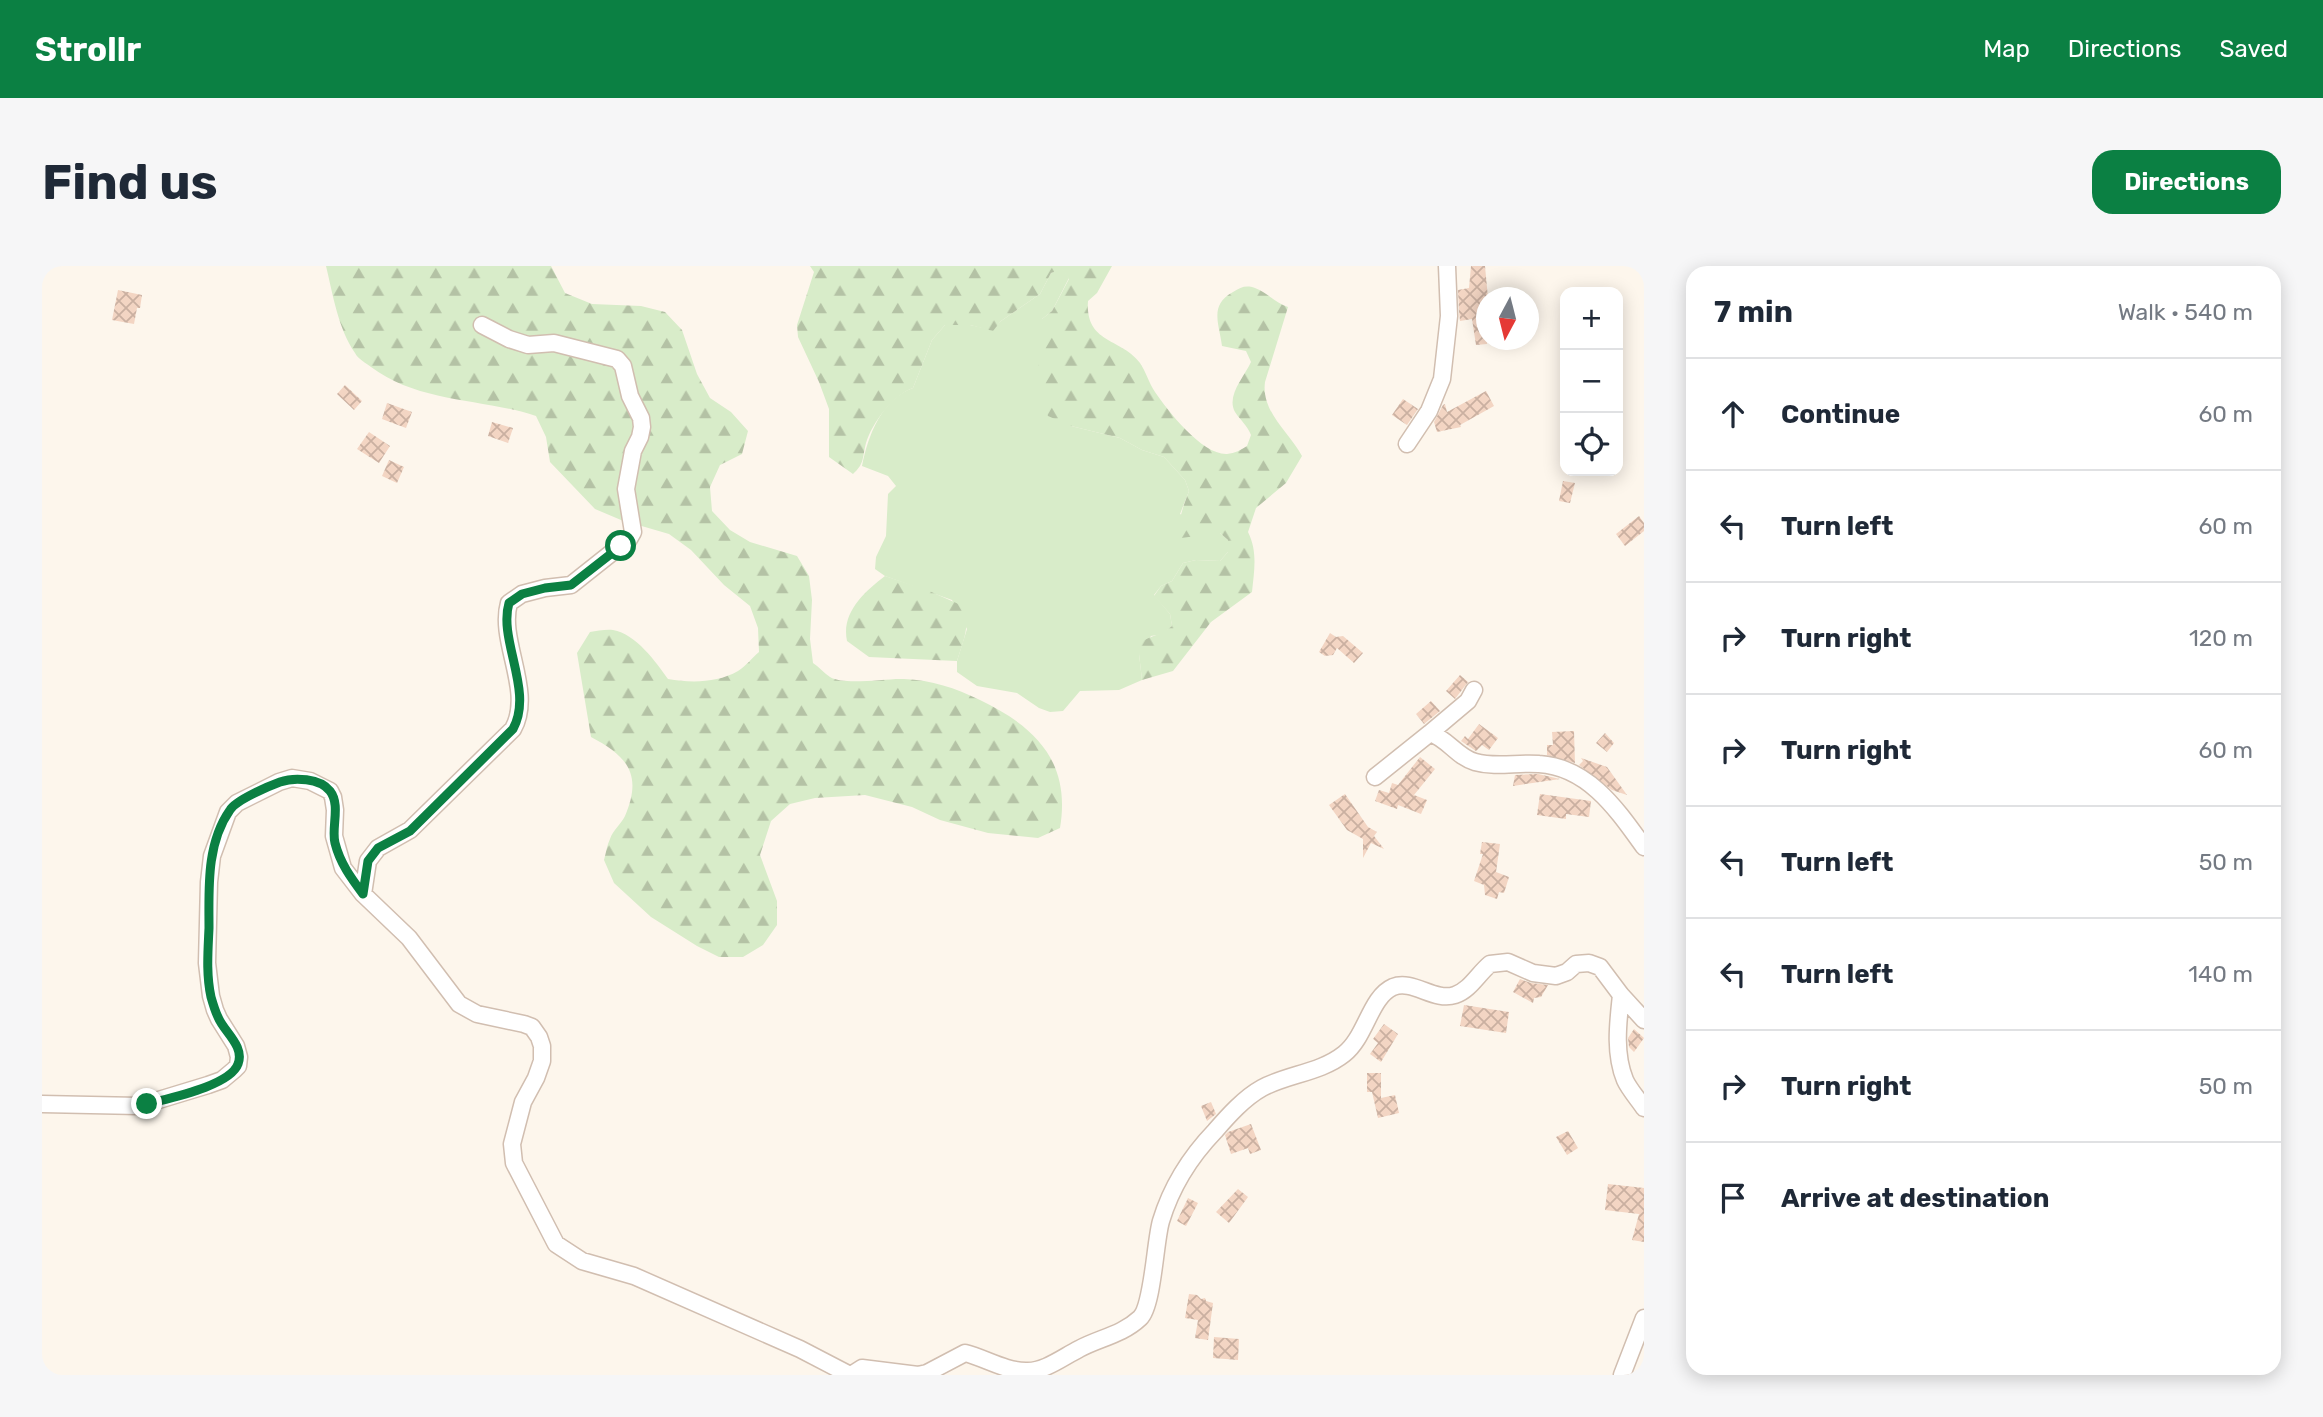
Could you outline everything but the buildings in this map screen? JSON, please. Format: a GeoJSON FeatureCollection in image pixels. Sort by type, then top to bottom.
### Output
{"type":"FeatureCollection","features":[{"type":"Feature","properties":{"kind":"street"},"geometry":{"type":"LineString","coordinates":[[1407,444],[1429,411],[1442,379],[1449,316],[1447,266]]}},
{"type":"Feature","properties":{"kind":"street"},"geometry":{"type":"LineString","coordinates":[[363,894],[368,861],[378,848],[410,831],[513,729],[519,719],[519,693],[507,616],[509,603],[522,594],[571,585],[629,539],[633,532],[626,489],[633,451],[642,427],[641,418],[630,396],[623,366],[617,359],[554,343],[528,345],[482,325]]}},
{"type":"Feature","properties":{"kind":"street"},"geometry":{"type":"LineString","coordinates":[[1375,777],[1468,701],[1474,690]]}},
{"type":"Feature","properties":{"kind":"street"},"geometry":{"type":"LineString","coordinates":[[1430,733],[1440,736],[1464,757],[1475,762],[1502,765],[1540,764],[1564,769],[1579,777],[1607,798],[1644,848]]}},
{"type":"Feature","properties":{"kind":"street"},"geometry":{"type":"LineString","coordinates":[[42,1104],[139,1106],[222,1080],[238,1066],[236,1045],[219,1019],[211,996],[207,963],[212,856],[228,812],[237,803],[292,778],[310,781],[330,791],[335,810],[335,846],[344,867],[363,894],[409,938],[459,1004],[477,1014],[532,1027],[539,1037],[542,1061],[523,1102],[512,1144],[514,1163],[556,1244],[582,1261],[634,1276],[800,1349],[850,1375],[862,1368],[918,1375],[965,1353],[1015,1370],[1033,1371],[1110,1337],[1140,1318],[1145,1312],[1157,1238],[1167,1203],[1199,1150],[1238,1107],[1258,1091],[1326,1066],[1344,1054],[1362,1033],[1381,996],[1390,988],[1401,984],[1445,997],[1456,995],[1490,964],[1508,962],[1532,973],[1556,976],[1567,972],[1576,964],[1589,963],[1600,967],[1644,1020]]}},
{"type":"Feature","properties":{"kind":"street"},"geometry":{"type":"LineString","coordinates":[[1621,995],[1619,1058],[1626,1080],[1644,1108]]}},
{"type":"Feature","properties":{"kind":"street"},"geometry":{"type":"LineString","coordinates":[[1622,1375],[1644,1318]]}},
{"type":"Feature","properties":{"kind":"green space"},"geometry":{"type":"Polygon","coordinates":[[[326,266],[551,266],[565,293],[592,304],[641,306],[665,312],[682,330],[697,374],[710,398],[731,412],[748,431],[742,454],[720,465],[710,487],[712,511],[730,530],[750,542],[797,556],[809,576],[813,663],[837,680],[904,679],[943,685],[980,700],[1018,722],[1045,749],[1054,766],[1060,784],[1060,828],[1038,838],[988,833],[940,820],[912,807],[865,795],[815,798],[790,804],[771,821],[760,855],[777,901],[777,925],[763,945],[743,957],[719,957],[651,917],[614,883],[604,860],[611,836],[625,816],[630,801],[632,778],[622,759],[614,751],[591,737],[577,653],[590,632],[613,630],[637,643],[668,679],[695,681],[721,678],[741,669],[759,652],[758,628],[750,606],[724,585],[691,550],[669,534],[595,509],[550,462],[546,437],[536,416],[430,394],[390,379],[360,359],[340,322],[326,266]]]}},
{"type":"Feature","properties":{"kind":"green space"},"geometry":{"type":"Polygon","coordinates":[[[810,266],[1112,266],[1097,293],[1088,301],[1092,325],[1098,333],[1140,363],[1155,392],[1186,430],[1207,447],[1227,454],[1247,446],[1251,435],[1235,412],[1233,400],[1251,362],[1246,351],[1222,346],[1218,309],[1226,297],[1246,287],[1259,290],[1288,307],[1265,382],[1265,393],[1267,403],[1277,421],[1302,456],[1286,483],[1256,508],[1248,532],[1254,554],[1252,592],[1211,622],[1173,671],[1142,680],[1140,643],[1172,626],[1170,614],[1154,596],[1161,586],[1172,581],[1183,563],[1196,560],[1220,561],[1228,552],[1228,540],[1220,533],[1181,538],[1180,519],[1189,491],[1185,480],[1164,457],[1142,450],[1120,438],[1071,426],[1048,416],[1041,402],[1037,342],[1042,319],[1052,311],[1069,279],[1062,269],[1051,273],[1040,294],[1001,321],[993,331],[970,325],[945,325],[932,340],[913,388],[891,403],[873,427],[861,463],[853,474],[829,457],[829,409],[798,337],[797,325],[814,272],[810,266]]]}},
{"type":"Feature","properties":{"kind":"green space"},"geometry":{"type":"Polygon","coordinates":[[[1062,268],[1069,278],[1052,311],[1042,319],[1071,426],[1120,438],[1142,450],[1164,457],[1185,480],[1189,491],[1180,514],[1220,533],[1228,540],[1228,552],[1220,561],[1196,560],[1183,563],[1172,581],[1161,586],[1154,595],[1170,614],[1172,626],[1163,634],[1151,636],[1139,654],[1142,680],[1119,690],[1080,691],[1063,711],[1050,712],[1017,693],[977,686],[957,672],[957,661],[967,629],[952,600],[885,576],[875,569],[876,557],[886,536],[888,494],[896,486],[888,476],[862,466],[868,442],[878,420],[893,400],[913,388],[932,340],[945,325],[970,325],[993,330],[1001,321],[1040,294],[1051,273],[1062,268]]]}},
{"type":"Feature","properties":{"kind":"green space"},"geometry":{"type":"Polygon","coordinates":[[[885,576],[963,606],[966,627],[957,661],[869,657],[847,641],[847,621],[851,612],[862,596],[885,576]]]}},
{"type":"Feature","properties":{"kind":"route"},"geometry":{"type":"LineString","coordinates":[[147,1104],[208,1086],[222,1080],[238,1066],[236,1045],[219,1019],[211,996],[207,963],[212,856],[219,832],[232,807],[292,778],[321,785],[330,791],[333,797],[335,846],[344,867],[363,894],[368,861],[378,848],[410,831],[513,729],[519,719],[520,706],[507,616],[509,603],[522,594],[571,585],[621,546]]}}]}
